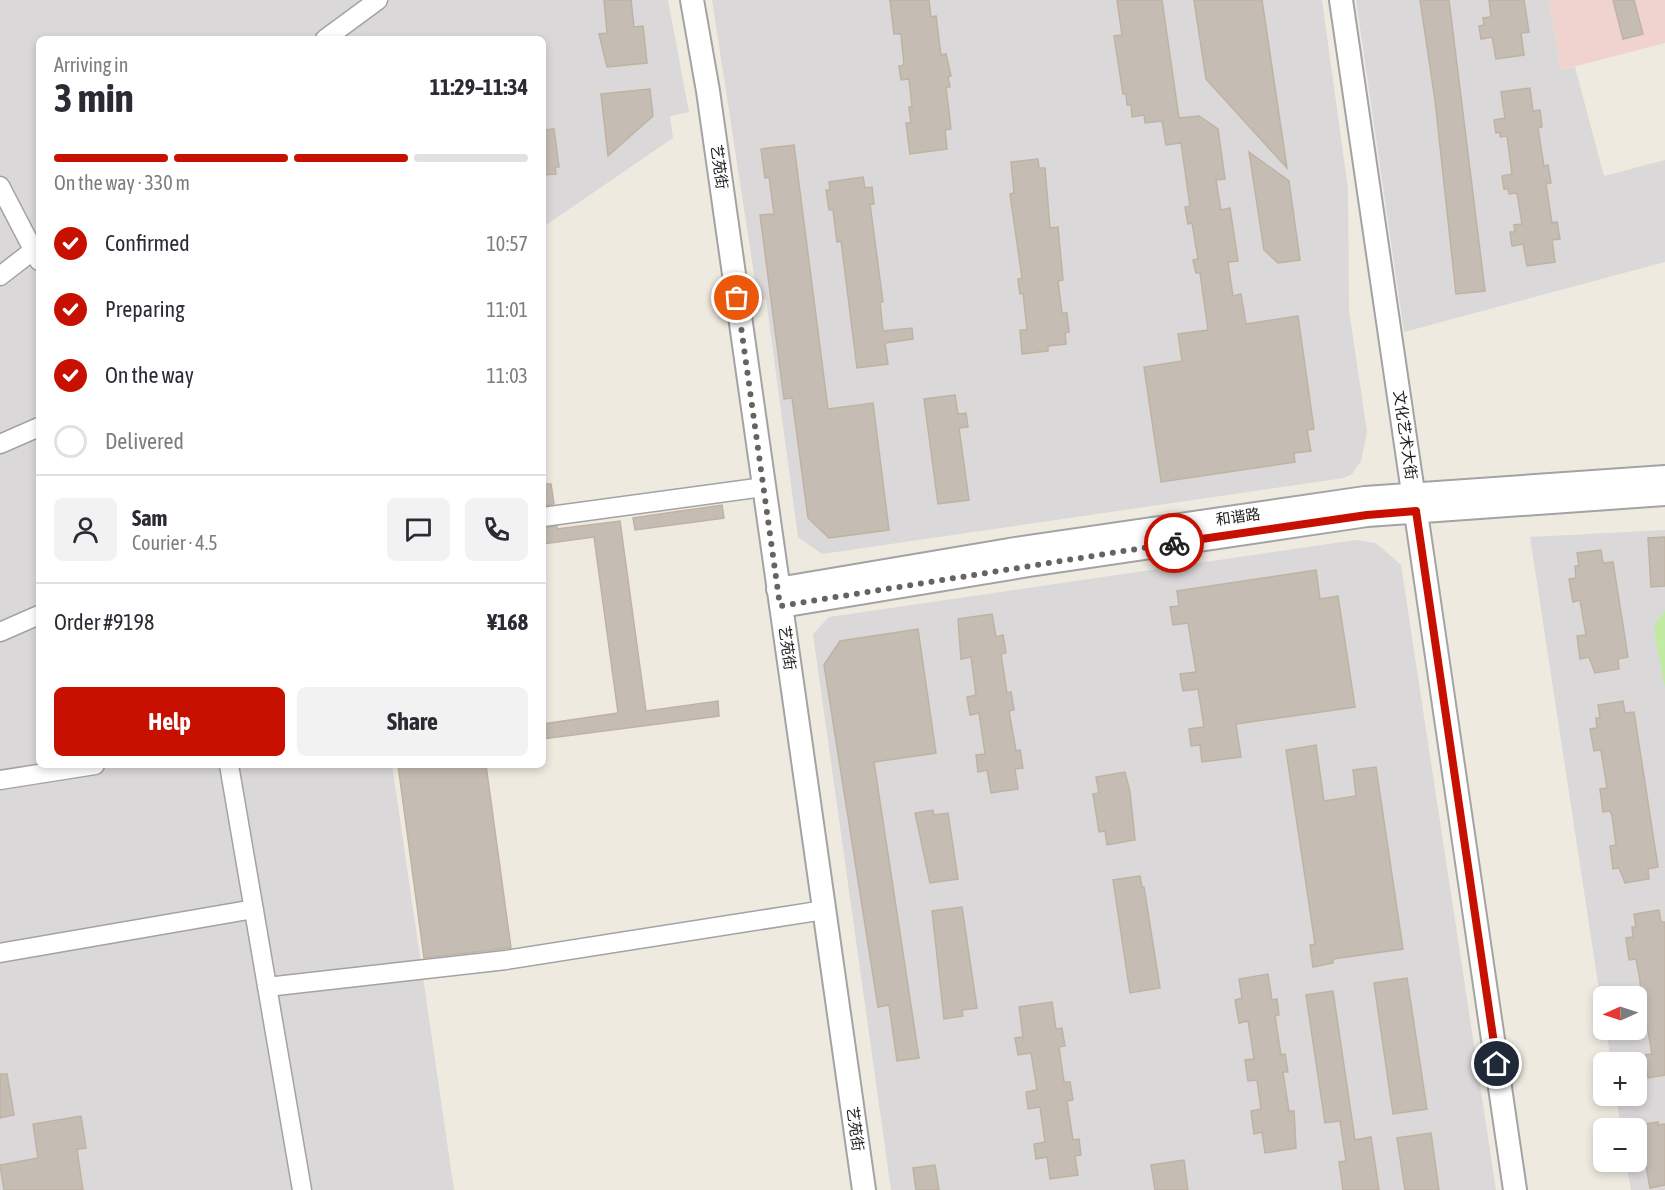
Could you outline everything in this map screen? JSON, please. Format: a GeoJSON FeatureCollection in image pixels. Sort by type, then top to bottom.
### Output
{"type":"FeatureCollection","features":[{"type":"Feature","properties":{"kind":"street"},"geometry":{"type":"LineString","coordinates":[[329,36],[378,0]]}},
{"type":"Feature","properties":{"kind":"street","name":"艺苑街"},"geometry":{"type":"LineString","coordinates":[[692,0],[708,91],[864,1190]]}},
{"type":"Feature","properties":{"kind":"street","name":"文化艺术大街"},"geometry":{"type":"LineString","coordinates":[[1341,0],[1515,1190]]}},
{"type":"Feature","properties":{"kind":"street"},"geometry":{"type":"LineString","coordinates":[[0,186],[36,250]]}},
{"type":"Feature","properties":{"kind":"street"},"geometry":{"type":"LineString","coordinates":[[0,276],[36,253]]}},
{"type":"Feature","properties":{"kind":"street"},"geometry":{"type":"LineString","coordinates":[[0,444],[36,428]]}},
{"type":"Feature","properties":{"kind":"street","name":"和谐路"},"geometry":{"type":"LineString","coordinates":[[779,597],[1029,564],[1367,515],[1415,503],[1665,477]]}},
{"type":"Feature","properties":{"kind":"street"},"geometry":{"type":"LineString","coordinates":[[546,517],[764,487]]}},
{"type":"Feature","properties":{"kind":"street","name":"和谐路"},"geometry":{"type":"LineString","coordinates":[[1415,503],[1665,494]]}},
{"type":"Feature","properties":{"kind":"street"},"geometry":{"type":"LineString","coordinates":[[0,632],[36,616]]}},
{"type":"Feature","properties":{"kind":"street"},"geometry":{"type":"LineString","coordinates":[[0,780],[76,768]]}},
{"type":"Feature","properties":{"kind":"street"},"geometry":{"type":"LineString","coordinates":[[230,768],[302,1190]]}},
{"type":"Feature","properties":{"kind":"street"},"geometry":{"type":"LineString","coordinates":[[0,953],[254,909]]}},
{"type":"Feature","properties":{"kind":"street"},"geometry":{"type":"LineString","coordinates":[[267,987],[506,960],[824,910]]}},
{"type":"Feature","properties":{"kind":"shaded area"},"geometry":{"type":"Polygon","coordinates":[[[0,0],[668,0],[689,112],[670,116],[673,138],[546,225],[546,36],[36,36],[36,768],[392,768],[454,1190],[0,1190],[0,0]]]}},
{"type":"Feature","properties":{"kind":"shaded area"},"geometry":{"type":"Polygon","coordinates":[[[712,0],[1322,0],[1348,189],[1349,310],[1367,432],[1361,461],[1352,474],[1344,478],[822,554],[798,537],[766,299],[758,300],[712,0]]]}},
{"type":"Feature","properties":{"kind":"shaded area"},"geometry":{"type":"Polygon","coordinates":[[[1356,0],[1549,0],[1561,70],[1575,67],[1604,176],[1665,160],[1665,262],[1404,332],[1356,0]]]}},
{"type":"Feature","properties":{"kind":"shaded area"},"geometry":{"type":"Polygon","coordinates":[[[1549,0],[1665,0],[1665,43],[1561,70],[1549,0]]]}},
{"type":"Feature","properties":{"kind":"shaded area"},"geometry":{"type":"Polygon","coordinates":[[[1665,530],[1665,1190],[1631,1190],[1628,1172],[1647,1172],[1647,1118],[1619,1118],[1618,1106],[1647,1106],[1647,1052],[1609,1052],[1608,1040],[1647,1040],[1647,986],[1598,986],[1530,537],[1665,530]]]}},
{"type":"Feature","properties":{"kind":"shaded area"},"geometry":{"type":"Polygon","coordinates":[[[1356,540],[1376,543],[1401,565],[1496,1190],[891,1190],[813,634],[829,617],[1356,540]]]}},
{"type":"Feature","properties":{"kind":"green space"},"geometry":{"type":"Polygon","coordinates":[[[1665,610],[1665,688],[1654,630],[1656,622],[1665,610]]]}},
{"type":"Feature","properties":{"kind":"building"},"geometry":{"type":"Polygon","coordinates":[[[604,0],[631,0],[634,27],[643,26],[647,63],[607,67],[599,34],[607,33],[604,0]]]}},
{"type":"Feature","properties":{"kind":"building"},"geometry":{"type":"Polygon","coordinates":[[[890,0],[929,0],[931,17],[936,16],[941,55],[946,54],[951,76],[948,77],[950,87],[946,87],[951,129],[945,130],[947,149],[910,154],[906,123],[911,123],[909,79],[901,80],[899,66],[904,65],[901,34],[894,34],[890,0]]]}},
{"type":"Feature","properties":{"kind":"building"},"geometry":{"type":"Polygon","coordinates":[[[1117,0],[1162,0],[1179,118],[1199,116],[1218,129],[1225,179],[1216,180],[1221,210],[1230,208],[1238,261],[1228,262],[1233,296],[1241,294],[1246,324],[1298,316],[1314,429],[1307,430],[1311,451],[1294,453],[1295,462],[1161,482],[1144,367],[1182,361],[1178,334],[1208,330],[1200,273],[1196,273],[1193,260],[1198,259],[1192,223],[1188,224],[1185,207],[1190,206],[1181,143],[1166,145],[1162,121],[1145,123],[1144,115],[1132,117],[1131,105],[1127,105],[1126,94],[1123,94],[1114,36],[1122,35],[1117,0]]]}},
{"type":"Feature","properties":{"kind":"building"},"geometry":{"type":"Polygon","coordinates":[[[1194,0],[1262,0],[1287,168],[1206,79],[1194,0]]]}},
{"type":"Feature","properties":{"kind":"building"},"geometry":{"type":"Polygon","coordinates":[[[1420,0],[1449,0],[1485,291],[1456,294],[1435,100],[1420,0]]]}},
{"type":"Feature","properties":{"kind":"building"},"geometry":{"type":"Polygon","coordinates":[[[1489,0],[1524,0],[1529,32],[1521,33],[1524,55],[1496,59],[1492,37],[1481,39],[1479,26],[1484,25],[1483,18],[1491,17],[1489,0]]]}},
{"type":"Feature","properties":{"kind":"building"},"geometry":{"type":"Polygon","coordinates":[[[1613,0],[1634,0],[1643,34],[1623,39],[1613,0]]]}},
{"type":"Feature","properties":{"kind":"building"},"geometry":{"type":"Polygon","coordinates":[[[1530,88],[1533,111],[1540,110],[1542,127],[1538,128],[1544,166],[1548,165],[1551,183],[1546,184],[1552,223],[1557,222],[1560,239],[1552,240],[1555,262],[1527,266],[1523,244],[1512,246],[1510,232],[1515,232],[1514,225],[1522,224],[1517,193],[1509,194],[1508,189],[1504,189],[1502,176],[1512,174],[1507,136],[1500,137],[1500,132],[1496,133],[1494,120],[1505,118],[1501,92],[1530,88]]]}},
{"type":"Feature","properties":{"kind":"building"},"geometry":{"type":"Polygon","coordinates":[[[650,89],[653,116],[608,156],[601,94],[650,89]]]}},
{"type":"Feature","properties":{"kind":"building"},"geometry":{"type":"Polygon","coordinates":[[[554,129],[559,167],[555,167],[556,174],[546,175],[546,130],[554,129]]]}},
{"type":"Feature","properties":{"kind":"building"},"geometry":{"type":"Polygon","coordinates":[[[794,145],[828,409],[873,403],[889,530],[829,538],[808,518],[792,398],[784,399],[760,215],[774,214],[769,177],[765,178],[761,149],[794,145]]]}},
{"type":"Feature","properties":{"kind":"building"},"geometry":{"type":"Polygon","coordinates":[[[1249,152],[1289,181],[1300,260],[1278,263],[1264,250],[1249,152]]]}},
{"type":"Feature","properties":{"kind":"building"},"geometry":{"type":"Polygon","coordinates":[[[1038,159],[1039,168],[1045,168],[1050,228],[1058,227],[1063,280],[1058,281],[1062,313],[1067,313],[1069,332],[1065,333],[1066,344],[1048,346],[1048,351],[1022,354],[1020,330],[1027,330],[1023,293],[1020,294],[1018,279],[1022,278],[1010,194],[1014,193],[1011,162],[1038,159]]]}},
{"type":"Feature","properties":{"kind":"building"},"geometry":{"type":"Polygon","coordinates":[[[863,177],[865,188],[872,187],[874,204],[870,204],[883,302],[880,302],[883,331],[912,328],[913,339],[885,343],[888,364],[857,368],[841,241],[837,242],[833,210],[829,210],[826,190],[830,190],[829,182],[863,177]]]}},
{"type":"Feature","properties":{"kind":"building"},"geometry":{"type":"Polygon","coordinates":[[[955,395],[958,414],[966,413],[968,427],[959,428],[969,500],[938,504],[924,399],[955,395]]]}},
{"type":"Feature","properties":{"kind":"building"},"geometry":{"type":"Polygon","coordinates":[[[546,484],[551,484],[554,504],[546,505],[546,484]]]}},
{"type":"Feature","properties":{"kind":"building"},"geometry":{"type":"Polygon","coordinates":[[[722,505],[724,518],[635,530],[633,518],[722,505]]]}},
{"type":"Feature","properties":{"kind":"building"},"geometry":{"type":"Polygon","coordinates":[[[620,521],[646,711],[718,701],[719,716],[546,739],[546,724],[618,713],[594,537],[546,544],[546,528],[557,526],[557,529],[620,521]]]}},
{"type":"Feature","properties":{"kind":"building"},"geometry":{"type":"Polygon","coordinates":[[[1665,537],[1665,586],[1651,587],[1648,538],[1665,537]]]}},
{"type":"Feature","properties":{"kind":"building"},"geometry":{"type":"Polygon","coordinates":[[[1601,550],[1603,563],[1613,562],[1628,657],[1618,659],[1619,669],[1595,673],[1589,657],[1580,659],[1577,636],[1586,635],[1580,600],[1573,602],[1569,579],[1576,578],[1575,566],[1579,566],[1577,553],[1601,550]]]}},
{"type":"Feature","properties":{"kind":"building"},"geometry":{"type":"Polygon","coordinates":[[[1316,570],[1320,599],[1338,596],[1355,707],[1236,724],[1241,757],[1202,762],[1200,745],[1191,746],[1189,729],[1204,727],[1198,689],[1183,691],[1180,674],[1196,672],[1188,623],[1173,625],[1170,607],[1179,606],[1177,591],[1316,570]]]}},
{"type":"Feature","properties":{"kind":"building"},"geometry":{"type":"Polygon","coordinates":[[[992,614],[996,637],[1003,635],[1006,653],[1001,654],[1007,693],[1011,692],[1014,710],[1009,711],[1016,751],[1020,750],[1023,768],[1015,769],[1018,789],[991,793],[987,770],[978,772],[976,755],[985,754],[979,713],[970,715],[967,697],[976,695],[971,657],[961,659],[958,619],[992,614]]]}},
{"type":"Feature","properties":{"kind":"building"},"geometry":{"type":"Polygon","coordinates":[[[918,629],[936,753],[874,762],[919,1058],[897,1061],[889,1005],[878,1007],[824,665],[840,641],[918,629]]]}},
{"type":"Feature","properties":{"kind":"building"},"geometry":{"type":"Polygon","coordinates":[[[1623,701],[1625,713],[1634,712],[1658,867],[1648,869],[1649,879],[1625,883],[1619,868],[1613,869],[1610,846],[1616,845],[1612,816],[1610,811],[1603,812],[1600,789],[1607,788],[1601,750],[1594,751],[1590,729],[1597,728],[1596,718],[1600,718],[1598,705],[1623,701]]]}},
{"type":"Feature","properties":{"kind":"building"},"geometry":{"type":"Polygon","coordinates":[[[1316,745],[1324,801],[1356,796],[1353,770],[1376,767],[1403,949],[1333,959],[1333,963],[1313,967],[1310,945],[1315,944],[1286,750],[1316,745]]]}},
{"type":"Feature","properties":{"kind":"building"},"geometry":{"type":"Polygon","coordinates":[[[398,768],[486,768],[511,948],[424,958],[398,768]]]}},
{"type":"Feature","properties":{"kind":"building"},"geometry":{"type":"Polygon","coordinates":[[[1125,772],[1130,792],[1135,840],[1107,845],[1105,831],[1099,832],[1093,794],[1099,793],[1096,777],[1125,772]]]}},
{"type":"Feature","properties":{"kind":"building"},"geometry":{"type":"Polygon","coordinates":[[[933,810],[934,815],[948,813],[958,879],[930,883],[915,813],[933,810]]]}},
{"type":"Feature","properties":{"kind":"building"},"geometry":{"type":"Polygon","coordinates":[[[1140,876],[1142,887],[1144,887],[1160,988],[1130,993],[1113,880],[1140,876]]]}},
{"type":"Feature","properties":{"kind":"building"},"geometry":{"type":"Polygon","coordinates":[[[962,907],[977,1008],[962,1010],[963,1016],[944,1019],[932,911],[962,907]]]}},
{"type":"Feature","properties":{"kind":"building"},"geometry":{"type":"Polygon","coordinates":[[[1659,910],[1661,922],[1665,922],[1665,1075],[1648,1078],[1647,1055],[1652,1054],[1647,1026],[1647,986],[1641,986],[1636,959],[1629,960],[1626,938],[1633,937],[1632,927],[1636,927],[1634,914],[1659,910]]]}},
{"type":"Feature","properties":{"kind":"building"},"geometry":{"type":"Polygon","coordinates":[[[1268,974],[1272,1000],[1277,999],[1279,1015],[1275,1016],[1281,1055],[1285,1054],[1288,1072],[1283,1072],[1289,1111],[1294,1111],[1296,1148],[1265,1153],[1262,1132],[1254,1134],[1251,1111],[1261,1109],[1257,1080],[1248,1081],[1245,1060],[1254,1059],[1248,1021],[1239,1023],[1235,1000],[1242,998],[1239,979],[1268,974]]]}},
{"type":"Feature","properties":{"kind":"building"},"geometry":{"type":"Polygon","coordinates":[[[1407,978],[1427,1109],[1393,1114],[1374,983],[1407,978]]]}},
{"type":"Feature","properties":{"kind":"building"},"geometry":{"type":"Polygon","coordinates":[[[1333,991],[1355,1140],[1371,1137],[1379,1190],[1343,1190],[1339,1162],[1346,1161],[1340,1121],[1325,1123],[1306,995],[1333,991]]]}},
{"type":"Feature","properties":{"kind":"building"},"geometry":{"type":"Polygon","coordinates":[[[1052,1002],[1056,1029],[1062,1028],[1065,1046],[1059,1047],[1064,1082],[1070,1082],[1073,1100],[1067,1101],[1073,1140],[1079,1139],[1081,1155],[1075,1156],[1078,1175],[1050,1179],[1047,1157],[1036,1159],[1034,1144],[1045,1142],[1040,1107],[1028,1109],[1026,1092],[1037,1090],[1031,1053],[1018,1055],[1015,1038],[1023,1037],[1019,1007],[1052,1002]]]}},
{"type":"Feature","properties":{"kind":"building"},"geometry":{"type":"Polygon","coordinates":[[[0,1074],[7,1074],[14,1115],[0,1118],[0,1074]]]}},
{"type":"Feature","properties":{"kind":"building"},"geometry":{"type":"Polygon","coordinates":[[[81,1116],[86,1148],[77,1149],[83,1190],[4,1190],[0,1165],[38,1158],[33,1124],[81,1116]]]}},
{"type":"Feature","properties":{"kind":"building"},"geometry":{"type":"Polygon","coordinates":[[[1658,1122],[1658,1125],[1665,1124],[1665,1185],[1650,1188],[1647,1171],[1647,1124],[1658,1122]]]}},
{"type":"Feature","properties":{"kind":"building"},"geometry":{"type":"Polygon","coordinates":[[[1431,1133],[1439,1190],[1405,1190],[1397,1138],[1431,1133]]]}},
{"type":"Feature","properties":{"kind":"building"},"geometry":{"type":"Polygon","coordinates":[[[1184,1160],[1188,1190],[1155,1190],[1151,1165],[1184,1160]]]}},
{"type":"Feature","properties":{"kind":"building"},"geometry":{"type":"Polygon","coordinates":[[[935,1165],[939,1190],[916,1190],[913,1168],[935,1165]]]}},
{"type":"Feature","properties":{"kind":"way so far"},"geometry":{"type":"LineString","coordinates":[[737,298],[780,606],[1029,564],[1174,543]]}},
{"type":"Feature","properties":{"kind":"route"},"geometry":{"type":"LineString","coordinates":[[1174,543],[1367,515],[1416,511],[1497,1064]]}}]}
